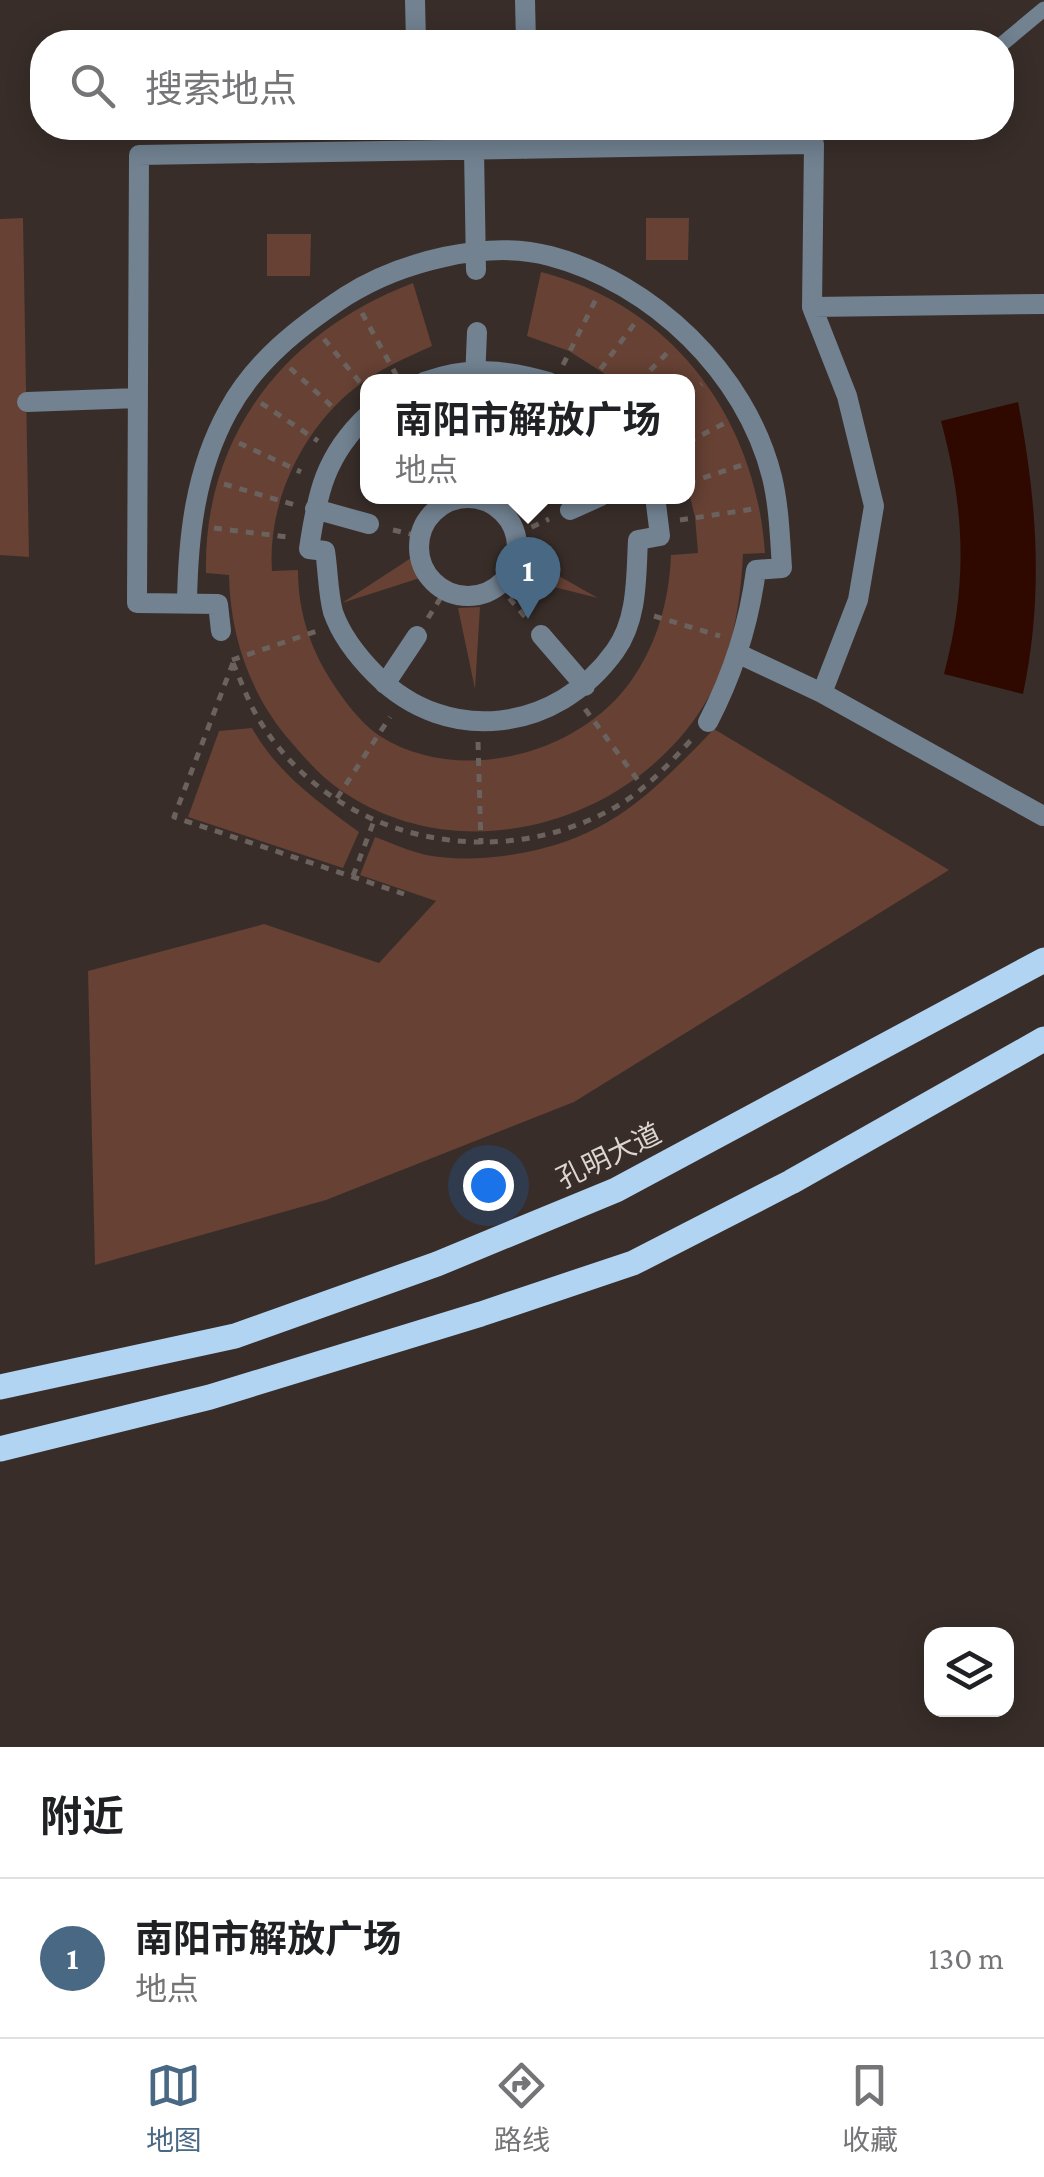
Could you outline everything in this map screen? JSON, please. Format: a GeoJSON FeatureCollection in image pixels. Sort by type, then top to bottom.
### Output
{"type":"FeatureCollection","features":[{"type":"Feature","properties":{"kind":"main road","name":"孔明大道"},"geometry":{"type":"LineString","coordinates":[[0,1387],[235,1336],[473,1249],[616,1190],[1044,960]]}},
{"type":"Feature","properties":{"kind":"main road"},"geometry":{"type":"LineString","coordinates":[[0,1449],[210,1397],[632,1263],[790,1182],[1044,1039]]}},
{"type":"Feature","properties":{"kind":"street"},"geometry":{"type":"LineString","coordinates":[[415,0],[416,30]]}},
{"type":"Feature","properties":{"kind":"street"},"geometry":{"type":"LineString","coordinates":[[526,0],[526,30]]}},
{"type":"Feature","properties":{"kind":"street"},"geometry":{"type":"LineString","coordinates":[[416,140],[416,150]]}},
{"type":"Feature","properties":{"kind":"street"},"geometry":{"type":"LineString","coordinates":[[221,632],[218,604],[137,603],[139,155],[474,149],[517,140]]}},
{"type":"Feature","properties":{"kind":"street"},"geometry":{"type":"LineString","coordinates":[[622,140],[814,144],[812,307],[847,396],[874,506],[858,600],[822,693]]}},
{"type":"Feature","properties":{"kind":"street"},"geometry":{"type":"LineString","coordinates":[[474,149],[475,262]]}},
{"type":"Feature","properties":{"kind":"street"},"geometry":{"type":"LineString","coordinates":[[186,602],[188,538],[210,451],[227,412],[252,374],[285,339],[366,284],[411,265],[475,262],[508,251],[548,255],[625,288],[692,340],[719,371],[751,425],[772,476],[782,568],[756,570],[752,605],[733,646],[725,689],[708,722]]}},
{"type":"Feature","properties":{"kind":"street"},"geometry":{"type":"LineString","coordinates":[[812,307],[1044,304]]}},
{"type":"Feature","properties":{"kind":"street"},"geometry":{"type":"LineString","coordinates":[[476,374],[477,332]]}},
{"type":"Feature","properties":{"kind":"street"},"geometry":{"type":"LineString","coordinates":[[487,374],[509,370],[522,374]]}},
{"type":"Feature","properties":{"kind":"street"},"geometry":{"type":"LineString","coordinates":[[27,402],[138,398]]}},
{"type":"Feature","properties":{"kind":"street"},"geometry":{"type":"LineString","coordinates":[[360,424],[334,454],[319,488],[308,549],[325,551],[334,612],[359,658],[396,694],[442,716],[478,722],[542,711],[585,686],[617,648],[635,601],[638,540],[660,536],[656,504]]}},
{"type":"Feature","properties":{"kind":"street"},"geometry":{"type":"LineString","coordinates":[[444,504],[426,521],[420,536],[423,568],[445,591],[476,596],[499,586],[514,566],[518,550],[517,534],[510,519],[499,507],[490,504]]}},
{"type":"Feature","properties":{"kind":"street"},"geometry":{"type":"LineString","coordinates":[[570,510],[583,504]]}},
{"type":"Feature","properties":{"kind":"street"},"geometry":{"type":"LineString","coordinates":[[316,509],[369,524]]}},
{"type":"Feature","properties":{"kind":"street"},"geometry":{"type":"LineString","coordinates":[[541,635],[585,686]]}},
{"type":"Feature","properties":{"kind":"street"},"geometry":{"type":"LineString","coordinates":[[385,684],[417,636]]}},
{"type":"Feature","properties":{"kind":"street"},"geometry":{"type":"LineString","coordinates":[[733,646],[1043,816]]}},
{"type":"Feature","properties":{"kind":"lane"},"geometry":{"type":"LineString","coordinates":[[1014,34],[1044,9]]}},
{"type":"Feature","properties":{"kind":"path"},"geometry":{"type":"LineString","coordinates":[[569,350],[599,293]]}},
{"type":"Feature","properties":{"kind":"path"},"geometry":{"type":"LineString","coordinates":[[359,308],[396,374]]}},
{"type":"Feature","properties":{"kind":"path"},"geometry":{"type":"LineString","coordinates":[[598,374],[639,317]]}},
{"type":"Feature","properties":{"kind":"path"},"geometry":{"type":"LineString","coordinates":[[320,334],[360,384]]}},
{"type":"Feature","properties":{"kind":"path"},"geometry":{"type":"LineString","coordinates":[[647,374],[674,346]]}},
{"type":"Feature","properties":{"kind":"path"},"geometry":{"type":"LineString","coordinates":[[284,364],[333,408]]}},
{"type":"Feature","properties":{"kind":"path"},"geometry":{"type":"LineString","coordinates":[[255,399],[311,436]]}},
{"type":"Feature","properties":{"kind":"path"},"geometry":{"type":"LineString","coordinates":[[695,438],[730,420]]}},
{"type":"Feature","properties":{"kind":"path"},"geometry":{"type":"LineString","coordinates":[[234,441],[294,468]]}},
{"type":"Feature","properties":{"kind":"path"},"geometry":{"type":"LineString","coordinates":[[695,481],[749,462]]}},
{"type":"Feature","properties":{"kind":"path"},"geometry":{"type":"LineString","coordinates":[[218,483],[280,501]]}},
{"type":"Feature","properties":{"kind":"path"},"geometry":{"type":"LineString","coordinates":[[696,517],[760,508]]}},
{"type":"Feature","properties":{"kind":"path"},"geometry":{"type":"LineString","coordinates":[[517,534],[570,510]]}},
{"type":"Feature","properties":{"kind":"path"},"geometry":{"type":"LineString","coordinates":[[208,527],[272,535]]}},
{"type":"Feature","properties":{"kind":"path"},"geometry":{"type":"LineString","coordinates":[[499,586],[541,635]]}},
{"type":"Feature","properties":{"kind":"path"},"geometry":{"type":"LineString","coordinates":[[662,619],[733,646]]}},
{"type":"Feature","properties":{"kind":"path"},"geometry":{"type":"LineString","coordinates":[[221,632],[259,719],[304,773],[374,821],[420,836],[481,844],[537,837],[578,826],[643,787],[708,722]]}},
{"type":"Feature","properties":{"kind":"path"},"geometry":{"type":"LineString","coordinates":[[232,661],[308,634]]}},
{"type":"Feature","properties":{"kind":"path"},"geometry":{"type":"LineString","coordinates":[[232,661],[174,817],[404,894]]}},
{"type":"Feature","properties":{"kind":"path"},"geometry":{"type":"LineString","coordinates":[[592,720],[643,787]]}},
{"type":"Feature","properties":{"kind":"path"},"geometry":{"type":"LineString","coordinates":[[337,798],[378,735]]}},
{"type":"Feature","properties":{"kind":"path"},"geometry":{"type":"LineString","coordinates":[[478,760],[481,844]]}},
{"type":"Feature","properties":{"kind":"path"},"geometry":{"type":"LineString","coordinates":[[353,876],[374,821]]}},
{"type":"Feature","properties":{"kind":"shaded area"},"geometry":{"type":"Polygon","coordinates":[[[23,218],[29,557],[0,555],[0,219],[23,218]]]}},
{"type":"Feature","properties":{"kind":"shaded area"},"geometry":{"type":"Polygon","coordinates":[[[646,218],[689,218],[688,260],[646,260],[646,218]]]}},
{"type":"Feature","properties":{"kind":"shaded area"},"geometry":{"type":"Polygon","coordinates":[[[267,234],[311,234],[310,276],[267,276],[267,234]]]}},
{"type":"Feature","properties":{"kind":"shaded area"},"geometry":{"type":"Polygon","coordinates":[[[541,272],[588,288],[631,311],[668,341],[700,375],[725,414],[745,457],[758,504],[765,553],[743,554],[734,625],[725,661],[711,693],[680,738],[641,775],[595,803],[545,822],[492,831],[439,829],[387,815],[339,789],[277,724],[245,664],[233,620],[229,575],[206,573],[209,523],[219,476],[237,433],[261,394],[291,359],[327,329],[413,283],[432,346],[376,374],[360,374],[360,384],[342,399],[307,441],[283,491],[276,517],[272,571],[298,570],[306,627],[316,653],[346,702],[380,736],[412,751],[446,759],[482,760],[517,755],[552,743],[583,726],[611,704],[633,678],[649,649],[665,604],[671,555],[698,553],[692,504],[695,504],[695,374],[605,374],[569,351],[527,336],[541,272]]]}},
{"type":"Feature","properties":{"kind":"shaded area"},"geometry":{"type":"Polygon","coordinates":[[[1018,402],[1036,548],[1034,620],[1023,694],[944,674],[957,609],[960,547],[955,485],[941,421],[1018,402]]]}},
{"type":"Feature","properties":{"kind":"shaded area"},"geometry":{"type":"Polygon","coordinates":[[[411,558],[420,578],[342,603],[411,558]]]}},
{"type":"Feature","properties":{"kind":"shaded area"},"geometry":{"type":"Polygon","coordinates":[[[527,558],[598,598],[518,578],[527,558]]]}},
{"type":"Feature","properties":{"kind":"shaded area"},"geometry":{"type":"Polygon","coordinates":[[[480,607],[475,689],[458,608],[480,607]]]}},
{"type":"Feature","properties":{"kind":"shaded area"},"geometry":{"type":"Polygon","coordinates":[[[252,728],[286,773],[359,832],[343,868],[188,817],[219,731],[252,728]]]}},
{"type":"Feature","properties":{"kind":"shaded area"},"geometry":{"type":"Polygon","coordinates":[[[714,729],[949,870],[574,1102],[326,1200],[95,1265],[88,971],[264,924],[379,963],[436,901],[360,875],[375,837],[446,858],[500,856],[574,839],[624,812],[646,795],[714,729]]]}},
{"type":"Feature","properties":{"kind":"place","name":"南阳市解放广场"},"geometry":{"type":"Point","coordinates":[528,619]}}]}
